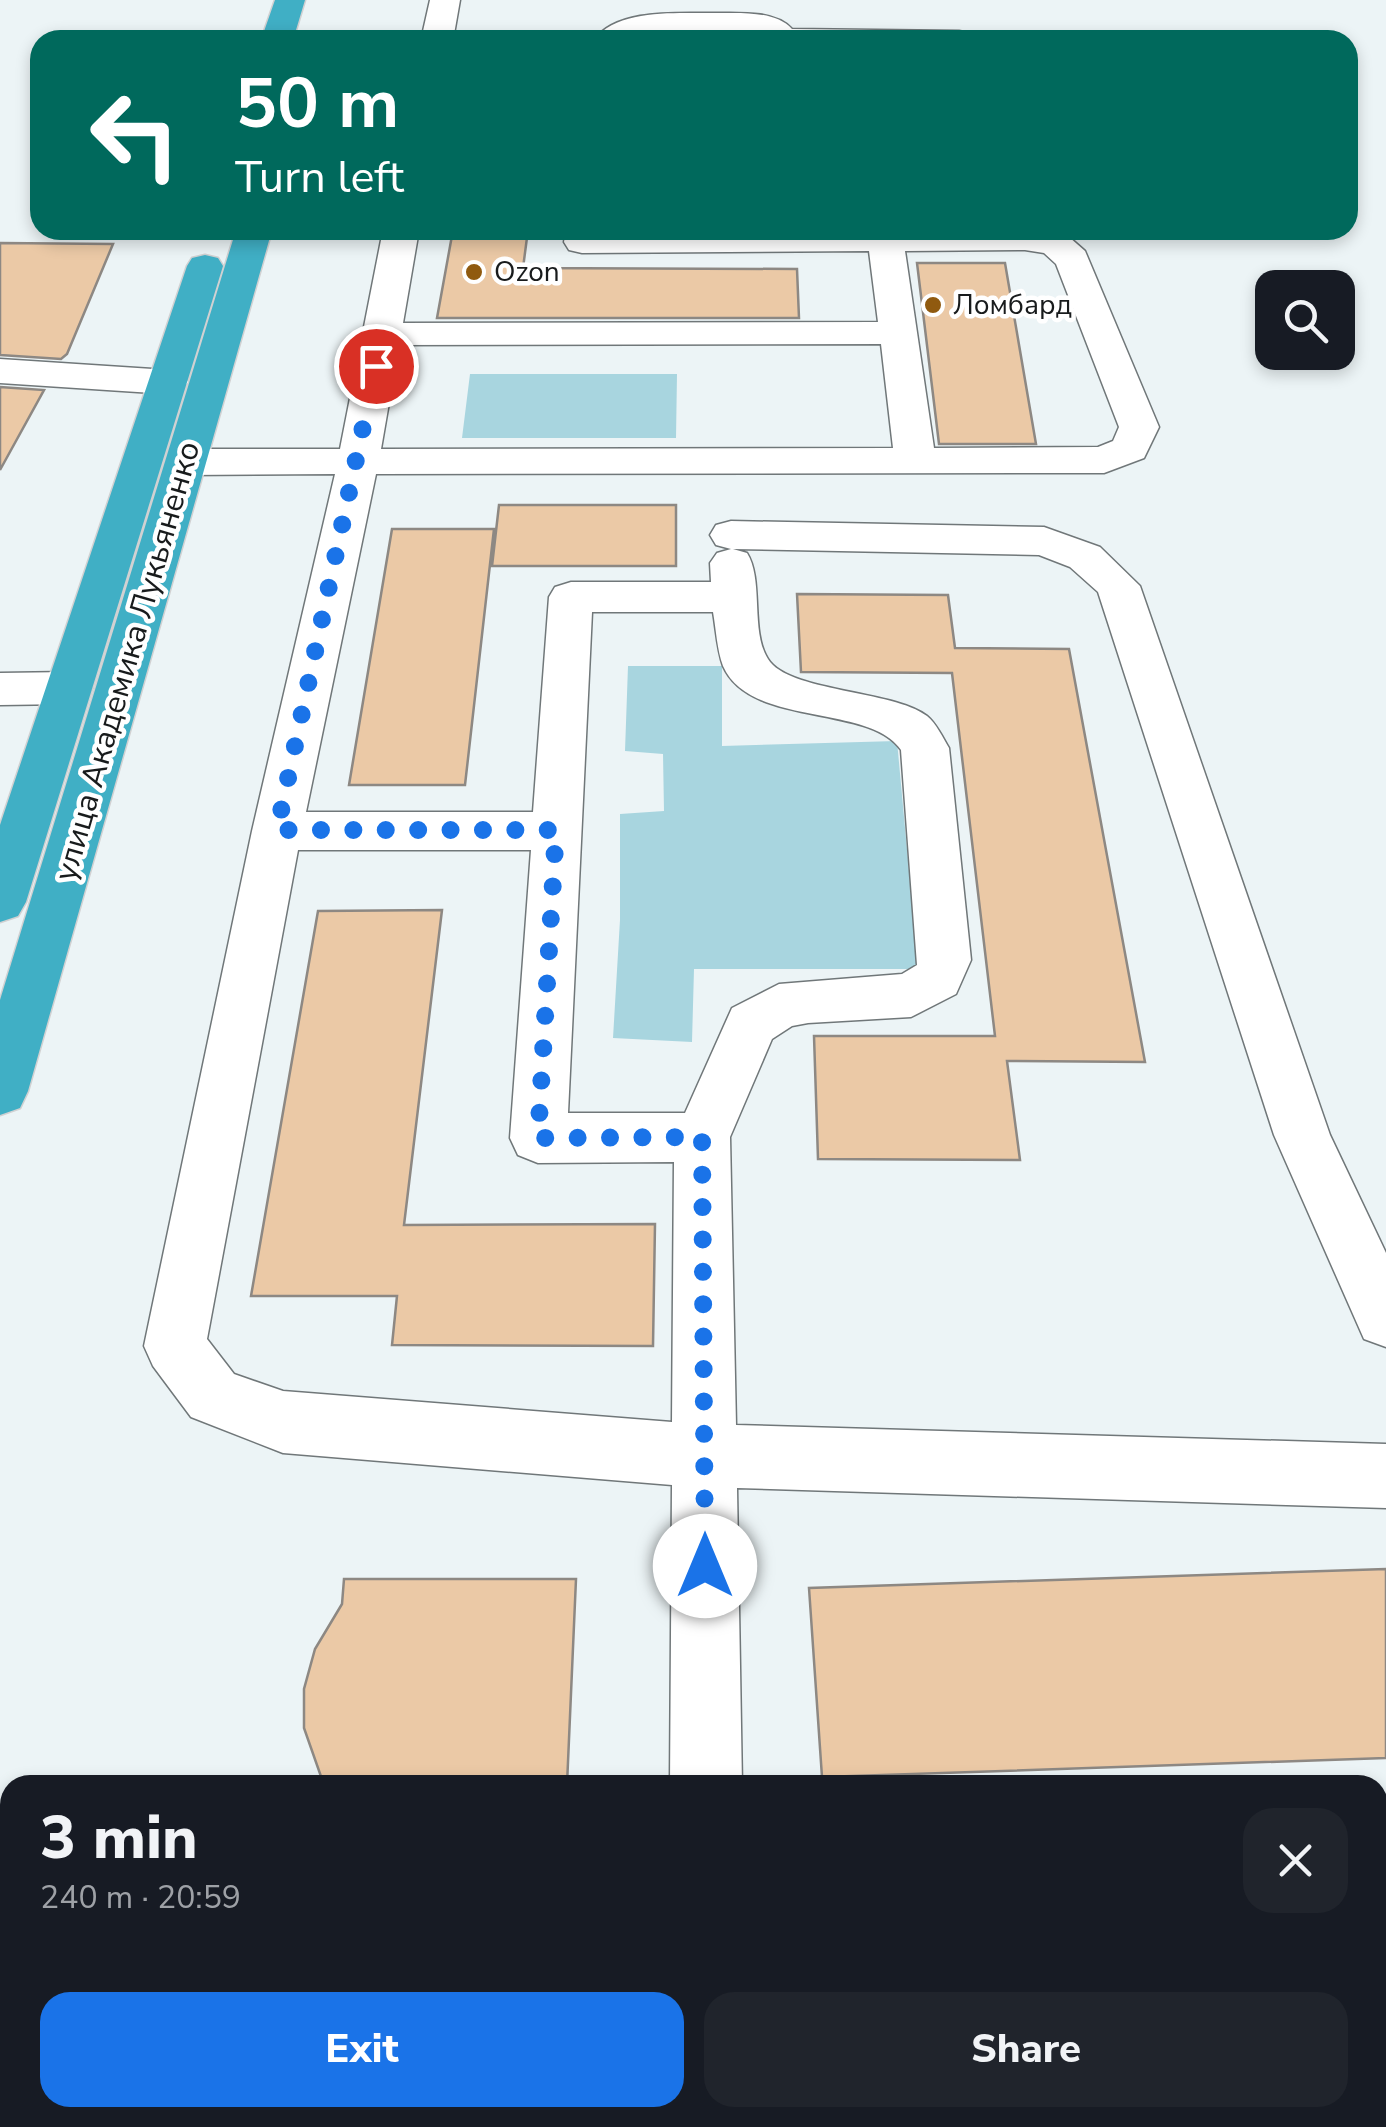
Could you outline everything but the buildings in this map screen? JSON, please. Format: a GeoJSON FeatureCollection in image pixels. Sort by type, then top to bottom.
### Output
{"type":"FeatureCollection","features":[{"type":"Feature","properties":{"kind":"highway"},"geometry":{"type":"LineString","coordinates":[[280,30],[290,0]]}},
{"type":"Feature","properties":{"kind":"highway","name":"улица Академика Лукьяненко"},"geometry":{"type":"LineString","coordinates":[[0,902],[213,240]]}},
{"type":"Feature","properties":{"kind":"highway","name":"улица Академика Лукьяненко"},"geometry":{"type":"LineString","coordinates":[[0,1091],[251,240]]}},
{"type":"Feature","properties":{"kind":"lane"},"geometry":{"type":"LineString","coordinates":[[439,30],[444,0]]}},
{"type":"Feature","properties":{"kind":"lane"},"geometry":{"type":"LineString","coordinates":[[862,0],[867,30]]}},
{"type":"Feature","properties":{"kind":"lane"},"geometry":{"type":"LineString","coordinates":[[620,30],[658,24],[761,24],[777,30]]}},
{"type":"Feature","properties":{"kind":"lane"},"geometry":{"type":"LineString","coordinates":[[400,240],[358,462],[277,830],[175,1346],[213,1396],[283,1422],[704,1456],[1386,1476]]}},
{"type":"Feature","properties":{"kind":"lane"},"geometry":{"type":"LineString","coordinates":[[582,240],[651,240]]}},
{"type":"Feature","properties":{"kind":"lane"},"geometry":{"type":"LineString","coordinates":[[867,240],[906,240]]}},
{"type":"Feature","properties":{"kind":"lane"},"geometry":{"type":"LineString","coordinates":[[185,462],[1104,460],[1130,450],[1140,427],[1072,259],[1056,244],[1043,240]]}},
{"type":"Feature","properties":{"kind":"lane"},"geometry":{"type":"LineString","coordinates":[[886,241],[915,460]]}},
{"type":"Feature","properties":{"kind":"lane"},"geometry":{"type":"LineString","coordinates":[[382,334],[898,333]]}},
{"type":"Feature","properties":{"kind":"lane"},"geometry":{"type":"LineString","coordinates":[[0,371],[168,382]]}},
{"type":"Feature","properties":{"kind":"lane"},"geometry":{"type":"LineString","coordinates":[[706,1775],[702,1137],[751,1024],[780,1006],[808,1000],[911,994],[938,980],[945,960],[924,748],[911,728],[882,716],[768,686],[745,664],[733,597],[729,460]]}},
{"type":"Feature","properties":{"kind":"lane"},"geometry":{"type":"LineString","coordinates":[[732,535],[1044,542],[1084,557],[1118,586],[1302,1135],[1386,1319]]}},
{"type":"Feature","properties":{"kind":"lane"},"geometry":{"type":"LineString","coordinates":[[702,1137],[538,1138],[571,598],[733,597]]}},
{"type":"Feature","properties":{"kind":"lane"},"geometry":{"type":"LineString","coordinates":[[0,689],[69,688]]}},
{"type":"Feature","properties":{"kind":"lane"},"geometry":{"type":"LineString","coordinates":[[277,830],[556,830]]}},
{"type":"Feature","properties":{"kind":"shaded area"},"geometry":{"type":"Polygon","coordinates":[[[470,374],[677,374],[676,438],[462,438],[470,374]]]}},
{"type":"Feature","properties":{"kind":"shaded area"},"geometry":{"type":"Polygon","coordinates":[[[628,666],[722,666],[722,746],[897,741],[918,969],[694,969],[692,1042],[613,1038],[620,920],[620,814],[664,811],[663,754],[625,751],[628,666]]]}},
{"type":"Feature","properties":{"kind":"place","name":"Ozon"},"geometry":{"type":"Point","coordinates":[474,272]}},
{"type":"Feature","properties":{"kind":"place","name":"Ломбард"},"geometry":{"type":"Point","coordinates":[933,305]}},
{"type":"Feature","properties":{"kind":"route"},"geometry":{"type":"LineString","coordinates":[[376,366],[277,830],[556,830],[538,1138],[702,1137],[705,1566]]}}]}
